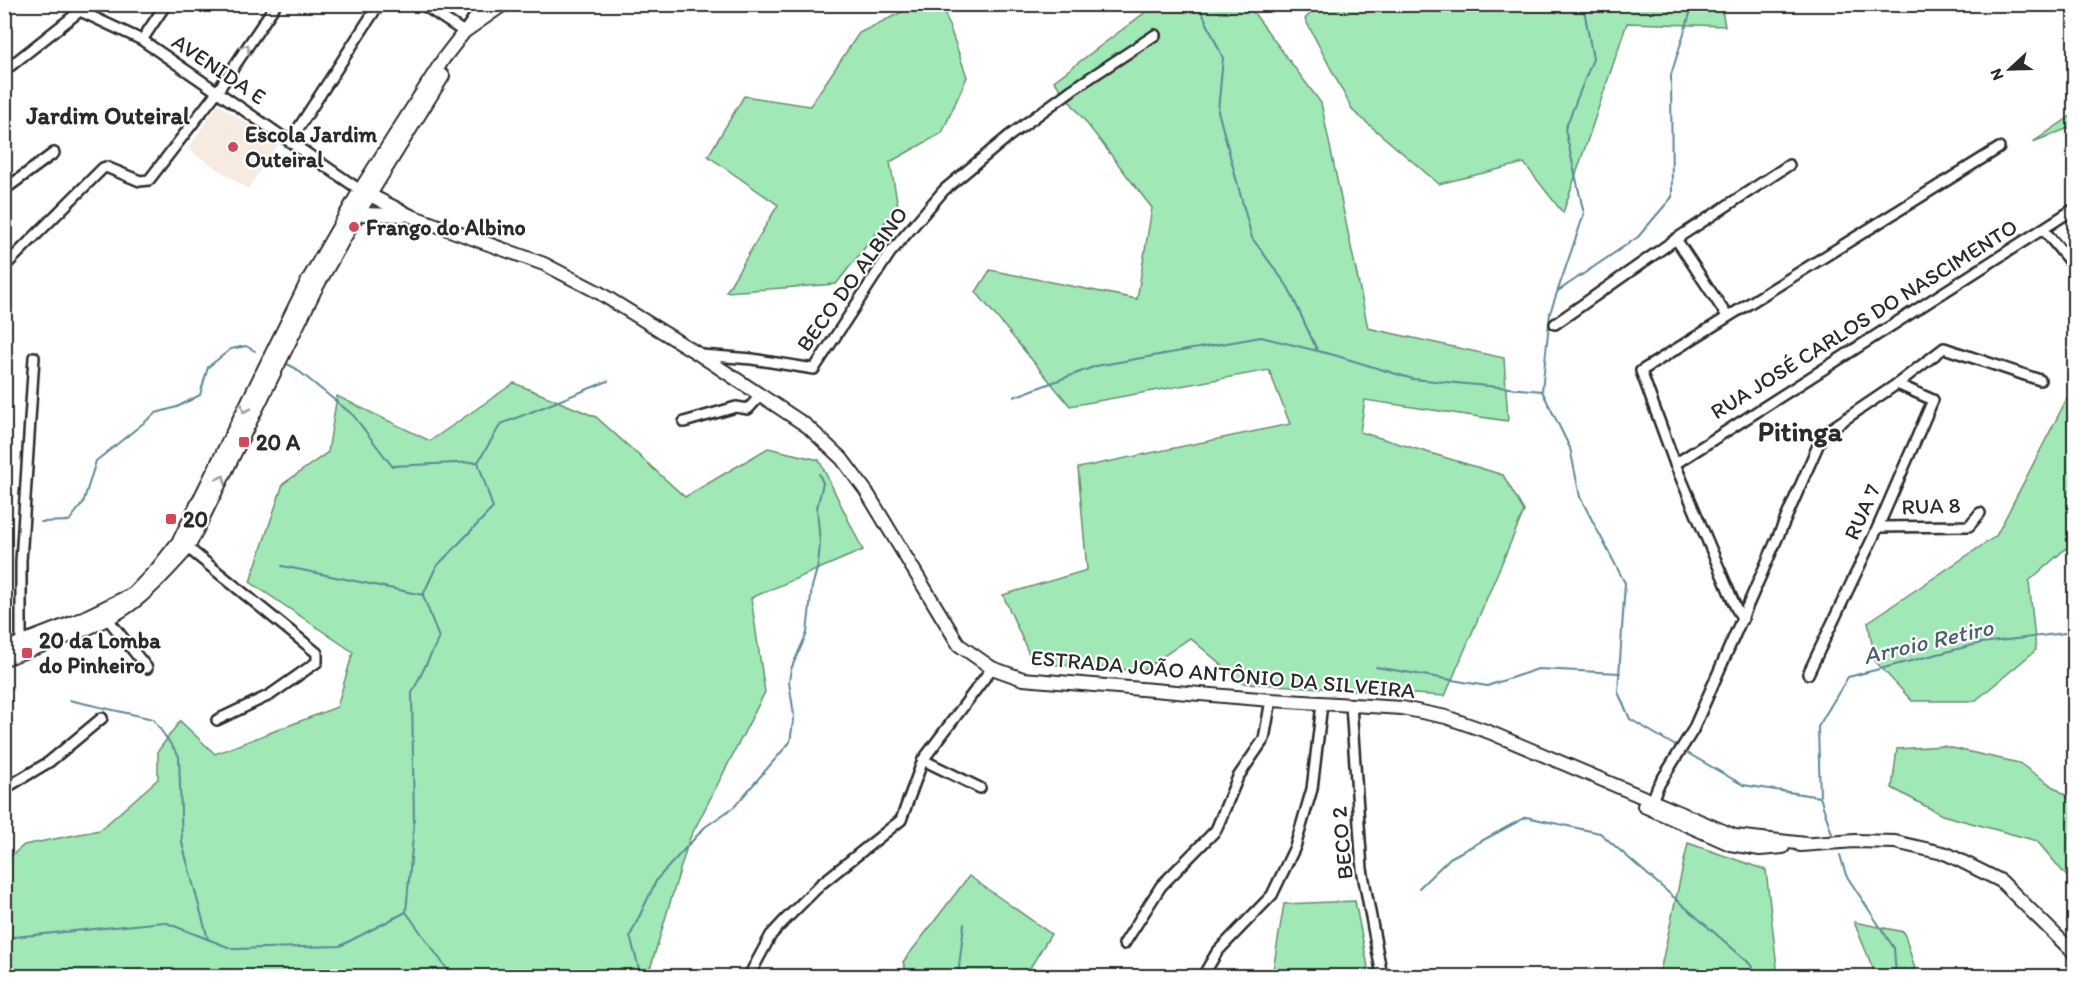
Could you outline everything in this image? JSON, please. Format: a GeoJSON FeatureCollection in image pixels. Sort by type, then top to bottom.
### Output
{"type":"FeatureCollection","features":[{"type":"Feature","properties":{"kind":"main road"},"geometry":{"type":"LineString","coordinates":[[4,649],[77,621],[133,594],[179,541],[308,282],[451,62],[464,32],[504,4]]}},
{"type":"Feature","properties":{"kind":"main road"},"geometry":{"type":"LineString","coordinates":[[4,659],[82,631],[138,600],[188,548],[316,288],[358,214],[365,193]]}},
{"type":"Feature","properties":{"kind":"main road","name":"ESTRADA JOÃO ANTÔNIO DA SILVEIRA"},"geometry":{"type":"LineString","coordinates":[[365,193],[411,216],[544,264],[598,292],[700,355],[807,426],[842,459],[866,491],[959,645],[992,668],[1023,679],[1322,704],[1402,708],[1446,717],[1489,732],[1651,804],[1735,836],[1806,844],[1855,841],[1895,843],[1947,854],[2001,881],[2074,953]]}},
{"type":"Feature","properties":{"kind":"main road","name":"ESTRADA JOÃO ANTÔNIO DA SILVEIRA"},"geometry":{"type":"LineString","coordinates":[[358,214],[411,216]]}},
{"type":"Feature","properties":{"kind":"street"},"geometry":{"type":"LineString","coordinates":[[142,40],[166,4]]}},
{"type":"Feature","properties":{"kind":"street"},"geometry":{"type":"LineString","coordinates":[[4,267],[103,168],[106,167],[140,181],[149,180],[217,92],[276,4]]}},
{"type":"Feature","properties":{"kind":"street"},"geometry":{"type":"LineString","coordinates":[[290,141],[379,4]]}},
{"type":"Feature","properties":{"kind":"street"},"geometry":{"type":"LineString","coordinates":[[422,4],[464,32],[483,4]]}},
{"type":"Feature","properties":{"kind":"street"},"geometry":{"type":"LineString","coordinates":[[4,58],[8,69],[82,8]]}},
{"type":"Feature","properties":{"kind":"street","name":"AVENIDA E"},"geometry":{"type":"LineString","coordinates":[[82,8],[142,40],[365,193]]}},
{"type":"Feature","properties":{"kind":"street","name":"BECO DO ALBINO"},"geometry":{"type":"LineString","coordinates":[[700,355],[752,359],[814,369],[890,253],[944,190],[1009,136],[1073,89],[1155,35]]}},
{"type":"Feature","properties":{"kind":"street"},"geometry":{"type":"LineString","coordinates":[[1743,619],[1736,608],[1675,464],[1641,371],[1999,148]]}},
{"type":"Feature","properties":{"kind":"street"},"geometry":{"type":"LineString","coordinates":[[4,190],[54,153]]}},
{"type":"Feature","properties":{"kind":"street"},"geometry":{"type":"LineString","coordinates":[[1555,324],[1676,239],[1789,165]]}},
{"type":"Feature","properties":{"kind":"street","name":"RUA JOSÉ CARLOS DO NASCIMENTO"},"geometry":{"type":"LineString","coordinates":[[1675,464],[2074,209]]}},
{"type":"Feature","properties":{"kind":"street"},"geometry":{"type":"LineString","coordinates":[[2043,229],[2074,267]]}},
{"type":"Feature","properties":{"kind":"street"},"geometry":{"type":"LineString","coordinates":[[1676,239],[1727,316]]}},
{"type":"Feature","properties":{"kind":"street"},"geometry":{"type":"LineString","coordinates":[[1651,804],[1658,786],[1694,730],[1823,434],[1897,384],[1944,348],[2040,380]]}},
{"type":"Feature","properties":{"kind":"street"},"geometry":{"type":"LineString","coordinates":[[21,642],[21,561],[34,357]]}},
{"type":"Feature","properties":{"kind":"street","name":"RUA 7"},"geometry":{"type":"LineString","coordinates":[[1808,674],[1878,527],[1933,400],[1897,384]]}},
{"type":"Feature","properties":{"kind":"street"},"geometry":{"type":"LineString","coordinates":[[684,422],[736,407],[748,409],[761,395]]}},
{"type":"Feature","properties":{"kind":"street","name":"RUA 8"},"geometry":{"type":"LineString","coordinates":[[1878,527],[1969,526],[1980,513]]}},
{"type":"Feature","properties":{"kind":"street"},"geometry":{"type":"LineString","coordinates":[[188,548],[317,653],[318,658],[317,662],[270,695],[218,720]]}},
{"type":"Feature","properties":{"kind":"street"},"geometry":{"type":"LineString","coordinates":[[107,618],[147,668]]}},
{"type":"Feature","properties":{"kind":"street"},"geometry":{"type":"LineString","coordinates":[[749,976],[771,936],[784,921],[821,884],[901,820],[923,760],[992,668]]}},
{"type":"Feature","properties":{"kind":"street"},"geometry":{"type":"LineString","coordinates":[[1124,944],[1161,886],[1216,830],[1238,777],[1264,739],[1271,700]]}},
{"type":"Feature","properties":{"kind":"street"},"geometry":{"type":"LineString","coordinates":[[1203,976],[1217,952],[1272,895],[1295,847],[1311,789],[1322,704]]}},
{"type":"Feature","properties":{"kind":"street","name":"BECO 2"},"geometry":{"type":"LineString","coordinates":[[1351,705],[1362,869],[1382,976]]}},
{"type":"Feature","properties":{"kind":"street"},"geometry":{"type":"LineString","coordinates":[[4,789],[49,762],[102,718]]}},
{"type":"Feature","properties":{"kind":"street"},"geometry":{"type":"LineString","coordinates":[[923,760],[980,788]]}},
{"type":"Feature","properties":{"kind":"shaded area","name":"Escola Jardim Outeiral"},"geometry":{"type":"Polygon","coordinates":[[[218,104],[278,144],[248,189],[188,149],[218,104]]]}},
{"type":"Feature","properties":{"kind":"green space"},"geometry":{"type":"Polygon","coordinates":[[[916,5],[942,5],[967,77],[942,133],[890,162],[898,206],[836,284],[726,292],[778,205],[708,156],[744,96],[810,106],[859,33],[916,5]]]}},
{"type":"Feature","properties":{"kind":"green space"},"geometry":{"type":"Polygon","coordinates":[[[1155,5],[1248,5],[1321,103],[1368,328],[1504,358],[1508,421],[1365,400],[1360,432],[1503,475],[1524,511],[1445,696],[1243,683],[1190,638],[1142,671],[1033,663],[1003,595],[1087,570],[1078,468],[1290,424],[1269,370],[1070,406],[976,292],[990,270],[1137,299],[1152,208],[1054,81],[1155,5]]]}},
{"type":"Feature","properties":{"kind":"green space"},"geometry":{"type":"Polygon","coordinates":[[[1318,5],[1721,5],[1725,26],[1627,23],[1563,213],[1524,163],[1439,184],[1353,111],[1305,19],[1318,5]]]}},
{"type":"Feature","properties":{"kind":"green space"},"geometry":{"type":"Polygon","coordinates":[[[2074,114],[2074,126],[2033,142],[2074,114]]]}},
{"type":"Feature","properties":{"kind":"green space"},"geometry":{"type":"Polygon","coordinates":[[[514,383],[596,417],[685,497],[768,448],[819,460],[863,550],[751,598],[765,692],[689,840],[651,966],[637,976],[5,976],[5,861],[24,845],[100,830],[158,779],[158,751],[180,721],[215,754],[337,707],[353,652],[250,582],[283,484],[328,452],[337,396],[430,441],[514,383]]]}},
{"type":"Feature","properties":{"kind":"green space"},"geometry":{"type":"Polygon","coordinates":[[[2074,385],[2074,542],[2029,581],[2036,650],[1975,701],[1912,701],[1875,661],[1868,622],[1996,536],[2074,385]]]}},
{"type":"Feature","properties":{"kind":"green space"},"geometry":{"type":"Polygon","coordinates":[[[1943,746],[2019,763],[2074,801],[2074,885],[2037,841],[1942,815],[1892,788],[1897,749],[1943,746]]]}},
{"type":"Feature","properties":{"kind":"green space"},"geometry":{"type":"Polygon","coordinates":[[[1688,843],[1766,870],[1778,976],[1657,976],[1661,967],[1688,843]]]}},
{"type":"Feature","properties":{"kind":"green space"},"geometry":{"type":"Polygon","coordinates":[[[969,876],[1051,934],[1025,976],[908,976],[903,962],[969,876]]]}},
{"type":"Feature","properties":{"kind":"green space"},"geometry":{"type":"Polygon","coordinates":[[[1355,901],[1368,967],[1358,976],[1272,976],[1284,904],[1355,901]]]}},
{"type":"Feature","properties":{"kind":"green space"},"geometry":{"type":"Polygon","coordinates":[[[1854,922],[1904,932],[1917,976],[1876,976],[1854,922]]]}},
{"type":"Feature","properties":{"kind":"waterway"},"geometry":{"type":"LineString","coordinates":[[1192,4],[1200,8],[1223,58],[1218,111],[1252,238],[1288,287],[1317,350]]}},
{"type":"Feature","properties":{"kind":"waterway"},"geometry":{"type":"LineString","coordinates":[[1583,4],[1593,59],[1565,129],[1584,214],[1550,313],[1542,391],[1570,448],[1580,497],[1625,583],[1618,692],[1630,719],[1679,748]]}},
{"type":"Feature","properties":{"kind":"waterway"},"geometry":{"type":"LineString","coordinates":[[1558,291],[1638,237],[1672,197],[1671,75],[1693,4]]}},
{"type":"Feature","properties":{"kind":"waterway"},"geometry":{"type":"LineString","coordinates":[[1014,397],[1096,366],[1261,337],[1334,355],[1413,379],[1542,391]]}},
{"type":"Feature","properties":{"kind":"waterway"},"geometry":{"type":"LineString","coordinates":[[41,522],[69,521],[83,503],[96,461],[156,413],[177,407],[200,395],[208,367],[231,349],[246,346],[255,351]]}},
{"type":"Feature","properties":{"kind":"waterway"},"geometry":{"type":"LineString","coordinates":[[287,364],[353,415],[392,466],[478,462]]}},
{"type":"Feature","properties":{"kind":"waterway"},"geometry":{"type":"LineString","coordinates":[[452,976],[406,912],[414,826],[412,693],[439,638],[423,595],[436,567],[493,508],[478,462],[501,424],[608,381]]}},
{"type":"Feature","properties":{"kind":"waterway"},"geometry":{"type":"LineString","coordinates":[[641,976],[630,936],[657,879],[705,827],[734,807],[790,742],[794,715],[789,682],[791,669],[807,633],[812,587],[818,565],[820,544],[817,508],[823,483],[819,474]]}},
{"type":"Feature","properties":{"kind":"waterway"},"geometry":{"type":"LineString","coordinates":[[282,566],[423,595]]}},
{"type":"Feature","properties":{"kind":"waterway","name":"Arroio Retiro"},"geometry":{"type":"LineString","coordinates":[[1832,834],[1820,797],[1818,727],[1848,677],[1981,643],[2074,632]]}},
{"type":"Feature","properties":{"kind":"waterway"},"geometry":{"type":"LineString","coordinates":[[1376,667],[1487,686],[1538,669],[1620,673]]}},
{"type":"Feature","properties":{"kind":"waterway"},"geometry":{"type":"LineString","coordinates":[[69,700],[153,719],[179,756],[182,843],[208,939]]}},
{"type":"Feature","properties":{"kind":"waterway"},"geometry":{"type":"LineString","coordinates":[[1684,751],[1743,785],[1820,797]]}},
{"type":"Feature","properties":{"kind":"waterway"},"geometry":{"type":"LineString","coordinates":[[1419,888],[1450,858],[1526,817],[1600,833],[1747,961],[1760,976]]}},
{"type":"Feature","properties":{"kind":"waterway","name":"Arroio Retiro"},"geometry":{"type":"LineString","coordinates":[[1840,855],[1846,875],[1894,948],[1896,976]]}},
{"type":"Feature","properties":{"kind":"waterway"},"geometry":{"type":"LineString","coordinates":[[4,938],[164,922],[233,949],[340,946],[406,912]]}},
{"type":"Feature","properties":{"kind":"waterway"},"geometry":{"type":"LineString","coordinates":[[958,976],[964,924]]}},
{"type":"Feature","properties":{"kind":"place","name":"Escola Jardim Outeiral"},"geometry":{"type":"Point","coordinates":[233,147]}},
{"type":"Feature","properties":{"kind":"place","name":"Frango do Albino"},"geometry":{"type":"Point","coordinates":[354,227]}},
{"type":"Feature","properties":{"kind":"place","name":"20 A"},"geometry":{"type":"Point","coordinates":[244,442]}},
{"type":"Feature","properties":{"kind":"place","name":"20"},"geometry":{"type":"Point","coordinates":[171,519]}},
{"type":"Feature","properties":{"kind":"place","name":"20 da Lomba do Pinheiro"},"geometry":{"type":"Point","coordinates":[27,653]}},
{"type":"Feature","properties":{"kind":"district","name":"Jardim Outeiral"},"geometry":{"type":"Point","coordinates":[108,115]}},
{"type":"Feature","properties":{"kind":"district","name":"Pitinga"},"geometry":{"type":"Point","coordinates":[1800,431]}}]}
